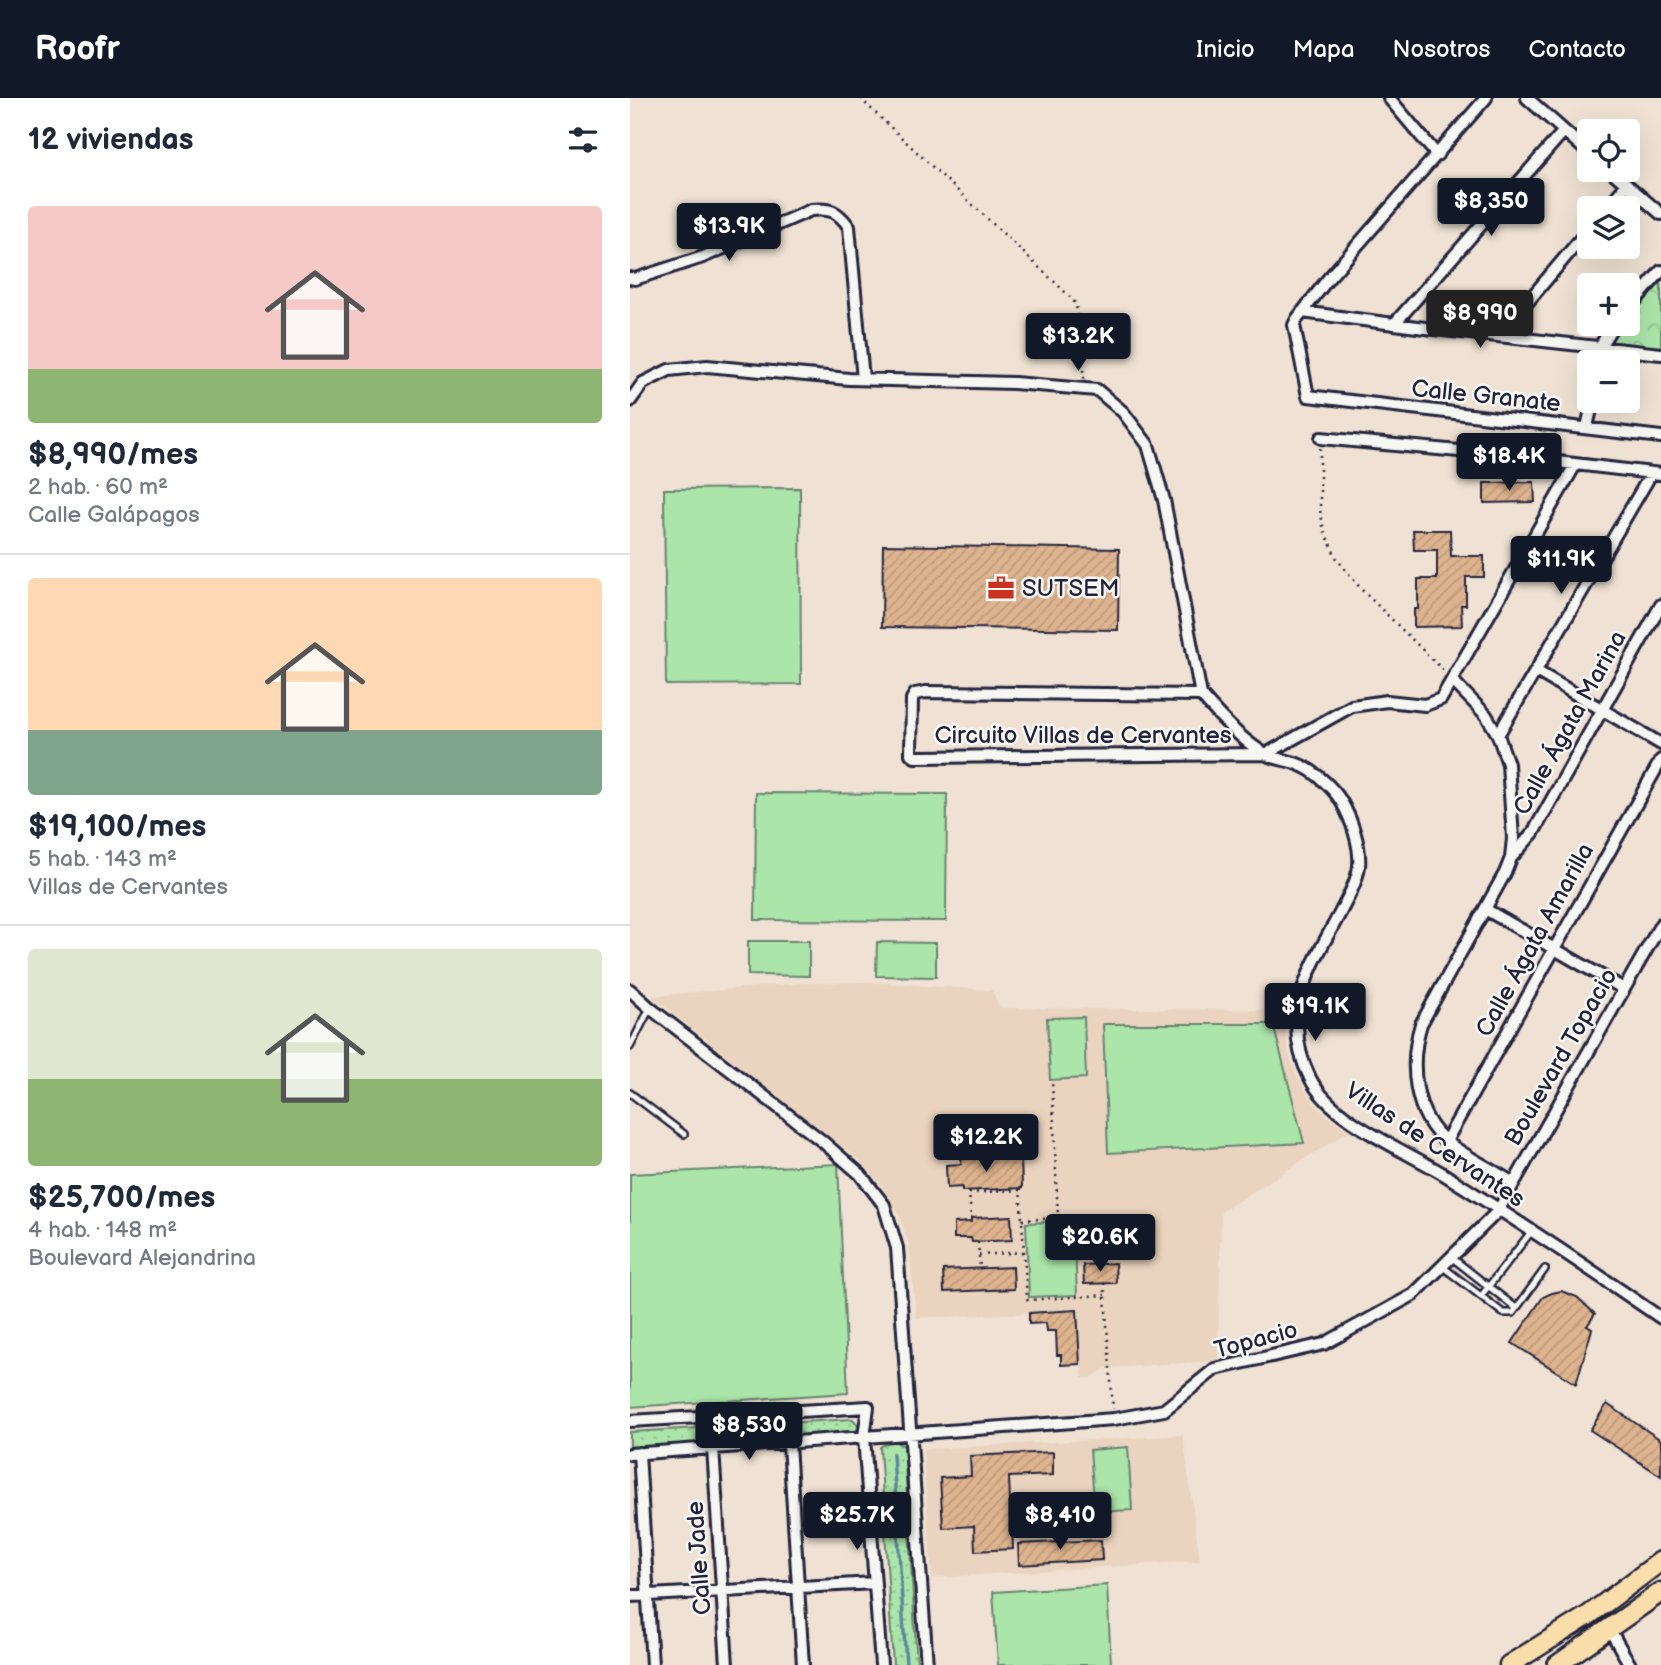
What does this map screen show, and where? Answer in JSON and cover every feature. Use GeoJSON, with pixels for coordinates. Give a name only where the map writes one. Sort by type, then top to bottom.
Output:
{"type":"FeatureCollection","features":[{"type":"Feature","properties":{"kind":"main road"},"geometry":{"type":"LineString","coordinates":[[1509,1665],[1636,1582],[1661,1562]]}},
{"type":"Feature","properties":{"kind":"main road"},"geometry":{"type":"LineString","coordinates":[[1610,1630],[1636,1582]]}},
{"type":"Feature","properties":{"kind":"main road"},"geometry":{"type":"LineString","coordinates":[[1558,1665],[1661,1592]]}},
{"type":"Feature","properties":{"kind":"main road"},"geometry":{"type":"LineString","coordinates":[[1544,1643],[1610,1630]]}},
{"type":"Feature","properties":{"kind":"street"},"geometry":{"type":"LineString","coordinates":[[1389,98],[1437,155]]}},
{"type":"Feature","properties":{"kind":"street"},"geometry":{"type":"LineString","coordinates":[[1302,312],[1486,98]]}},
{"type":"Feature","properties":{"kind":"street"},"geometry":{"type":"LineString","coordinates":[[1527,98],[1577,143]]}},
{"type":"Feature","properties":{"kind":"street"},"geometry":{"type":"LineString","coordinates":[[1395,323],[1563,132]]}},
{"type":"Feature","properties":{"kind":"street"},"geometry":{"type":"LineString","coordinates":[[1625,182],[1661,214]]}},
{"type":"Feature","properties":{"kind":"street"},"geometry":{"type":"LineString","coordinates":[[1618,196],[1628,184]]}},
{"type":"Feature","properties":{"kind":"street"},"geometry":{"type":"LineString","coordinates":[[630,278],[635,279],[703,257],[811,210],[828,209],[840,214],[849,228],[863,379]]}},
{"type":"Feature","properties":{"kind":"street"},"geometry":{"type":"LineString","coordinates":[[1499,336],[1577,243]]}},
{"type":"Feature","properties":{"kind":"street"},"geometry":{"type":"LineString","coordinates":[[1640,295],[1661,271]]}},
{"type":"Feature","properties":{"kind":"street"},"geometry":{"type":"LineString","coordinates":[[1302,312],[1661,354]]}},
{"type":"Feature","properties":{"kind":"street","name":"Calle Granate"},"geometry":{"type":"LineString","coordinates":[[1302,312],[1294,325],[1308,396],[1661,437]]}},
{"type":"Feature","properties":{"kind":"street"},"geometry":{"type":"LineString","coordinates":[[1599,348],[1607,336]]}},
{"type":"Feature","properties":{"kind":"street"},"geometry":{"type":"LineString","coordinates":[[630,401],[643,383],[669,370],[707,366],[863,379],[1014,383],[1097,390],[1123,412],[1148,445],[1164,500],[1200,695]]}},
{"type":"Feature","properties":{"kind":"street"},"geometry":{"type":"LineString","coordinates":[[1587,427],[1590,413]]}},
{"type":"Feature","properties":{"kind":"street"},"geometry":{"type":"LineString","coordinates":[[1321,438],[1658,476],[1535,671],[1498,735]]}},
{"type":"Feature","properties":{"kind":"street"},"geometry":{"type":"LineString","coordinates":[[1266,754],[1352,706],[1387,701],[1425,705],[1441,699],[1575,465]]}},
{"type":"Feature","properties":{"kind":"street","name":"Calle Ágata Marina"},"geometry":{"type":"LineString","coordinates":[[1511,858],[1533,833],[1661,605]]}},
{"type":"Feature","properties":{"kind":"street"},"geometry":{"type":"LineString","coordinates":[[1535,671],[1661,744]]}},
{"type":"Feature","properties":{"kind":"street"},"geometry":{"type":"LineString","coordinates":[[1452,680],[1486,715],[1498,735],[1508,764],[1513,838],[1511,858],[1421,1024],[1415,1042],[1413,1070],[1418,1093],[1433,1125],[1446,1141],[1513,1182]]}},
{"type":"Feature","properties":{"kind":"street","name":"Circuito Villas de Cervantes"},"geometry":{"type":"LineString","coordinates":[[1200,695],[1017,692],[915,694],[912,699],[911,754],[915,757],[1266,754]]}},
{"type":"Feature","properties":{"kind":"street","name":"Villas de Cervantes"},"geometry":{"type":"LineString","coordinates":[[1200,695],[1221,718],[1266,754],[1302,766],[1331,788],[1341,801],[1357,840],[1359,867],[1352,889],[1308,972],[1297,1009],[1297,1036],[1303,1063],[1318,1091],[1340,1113],[1445,1175],[1661,1318]]}},
{"type":"Feature","properties":{"kind":"street","name":"Calle Ágata Amarilla"},"geometry":{"type":"LineString","coordinates":[[1446,1141],[1661,760]]}},
{"type":"Feature","properties":{"kind":"street"},"geometry":{"type":"LineString","coordinates":[[1485,909],[1624,989]]}},
{"type":"Feature","properties":{"kind":"street","name":"Boulevard Topacio"},"geometry":{"type":"LineString","coordinates":[[1497,1210],[1661,924]]}},
{"type":"Feature","properties":{"kind":"street"},"geometry":{"type":"LineString","coordinates":[[630,990],[822,1141],[860,1174],[884,1205],[897,1248],[927,1665]]}},
{"type":"Feature","properties":{"kind":"street","name":"Topacio"},"geometry":{"type":"LineString","coordinates":[[864,1437],[1114,1419],[1164,1410],[1215,1369],[1324,1344],[1413,1295],[1497,1210]]}},
{"type":"Feature","properties":{"kind":"street"},"geometry":{"type":"LineString","coordinates":[[630,1420],[868,1407],[864,1437],[881,1665]]}},
{"type":"Feature","properties":{"kind":"street"},"geometry":{"type":"LineString","coordinates":[[652,1665],[635,1454],[864,1437]]}},
{"type":"Feature","properties":{"kind":"street"},"geometry":{"type":"LineString","coordinates":[[789,1444],[803,1665]]}},
{"type":"Feature","properties":{"kind":"street","name":"Calle Jade"},"geometry":{"type":"LineString","coordinates":[[713,1448],[727,1665]]}},
{"type":"Feature","properties":{"kind":"street"},"geometry":{"type":"LineString","coordinates":[[630,1596],[875,1583]]}},
{"type":"Feature","properties":{"kind":"street"},"geometry":{"type":"LineString","coordinates":[[1610,1630],[1630,1665]]}},
{"type":"Feature","properties":{"kind":"lane"},"geometry":{"type":"LineString","coordinates":[[630,1047],[650,1008]]}},
{"type":"Feature","properties":{"kind":"lane"},"geometry":{"type":"LineString","coordinates":[[630,1093],[684,1135]]}},
{"type":"Feature","properties":{"kind":"lane"},"geometry":{"type":"LineString","coordinates":[[1481,1296],[1531,1232]]}},
{"type":"Feature","properties":{"kind":"lane"},"geometry":{"type":"LineString","coordinates":[[1451,1257],[1516,1308]]}},
{"type":"Feature","properties":{"kind":"lane"},"geometry":{"type":"LineString","coordinates":[[1442,1266],[1503,1313],[1513,1313],[1545,1269]]}},
{"type":"Feature","properties":{"kind":"path"},"geometry":{"type":"LineString","coordinates":[[861,98],[1076,304],[1085,389]]}},
{"type":"Feature","properties":{"kind":"path"},"geometry":{"type":"LineString","coordinates":[[1321,438],[1320,510],[1324,530],[1336,559],[1361,589],[1452,680]]}},
{"type":"Feature","properties":{"kind":"path"},"geometry":{"type":"LineString","coordinates":[[1022,1220],[1058,1218],[1052,1080]]}},
{"type":"Feature","properties":{"kind":"path"},"geometry":{"type":"LineString","coordinates":[[971,1218],[969,1192],[1020,1189],[1027,1300],[1105,1295]]}},
{"type":"Feature","properties":{"kind":"path"},"geometry":{"type":"LineString","coordinates":[[978,1242],[980,1269]]}},
{"type":"Feature","properties":{"kind":"path"},"geometry":{"type":"LineString","coordinates":[[979,1255],[1024,1252]]}},
{"type":"Feature","properties":{"kind":"path"},"geometry":{"type":"LineString","coordinates":[[1104,1283],[1114,1419]]}},
{"type":"Feature","properties":{"kind":"shaded area"},"geometry":{"type":"Polygon","coordinates":[[[868,982],[992,990],[1000,1008],[1288,1010],[1285,1033],[1296,1074],[1310,1098],[1326,1115],[1349,1131],[1221,1212],[1218,1361],[1107,1368],[1091,1378],[1082,1378],[1077,1311],[916,1318],[909,1245],[899,1215],[881,1184],[859,1160],[651,996],[801,983],[868,982]]]}},
{"type":"Feature","properties":{"kind":"shaded area"},"geometry":{"type":"Polygon","coordinates":[[[1183,1435],[1200,1561],[932,1578],[923,1449],[1183,1435]]]}},
{"type":"Feature","properties":{"kind":"green space"},"geometry":{"type":"Polygon","coordinates":[[[1661,282],[1661,348],[1613,343],[1613,336],[1640,336],[1640,306],[1661,282]]]}},
{"type":"Feature","properties":{"kind":"green space"},"geometry":{"type":"Polygon","coordinates":[[[800,488],[801,684],[666,685],[664,489],[800,488]]]}},
{"type":"Feature","properties":{"kind":"green space"},"geometry":{"type":"Polygon","coordinates":[[[756,793],[947,794],[946,921],[755,920],[756,793]]]}},
{"type":"Feature","properties":{"kind":"green space"},"geometry":{"type":"Polygon","coordinates":[[[748,941],[809,941],[809,976],[748,975],[748,941]]]}},
{"type":"Feature","properties":{"kind":"green space"},"geometry":{"type":"Polygon","coordinates":[[[877,942],[936,943],[936,977],[876,976],[877,942]]]}},
{"type":"Feature","properties":{"kind":"green space"},"geometry":{"type":"Polygon","coordinates":[[[1084,1017],[1086,1078],[1050,1080],[1047,1018],[1084,1017]]]}},
{"type":"Feature","properties":{"kind":"green space"},"geometry":{"type":"Polygon","coordinates":[[[1103,1024],[1273,1024],[1304,1143],[1108,1153],[1103,1024]]]}},
{"type":"Feature","properties":{"kind":"green space"},"geometry":{"type":"Polygon","coordinates":[[[838,1164],[848,1393],[630,1407],[630,1174],[838,1164]]]}},
{"type":"Feature","properties":{"kind":"green space"},"geometry":{"type":"Polygon","coordinates":[[[1074,1221],[1077,1295],[1029,1297],[1026,1223],[1074,1221]]]}},
{"type":"Feature","properties":{"kind":"green space"},"geometry":{"type":"Polygon","coordinates":[[[853,1419],[859,1426],[854,1434],[630,1447],[630,1432],[853,1419]]]}},
{"type":"Feature","properties":{"kind":"green space"},"geometry":{"type":"Polygon","coordinates":[[[892,1440],[904,1446],[917,1665],[893,1665],[880,1447],[892,1440]]]}},
{"type":"Feature","properties":{"kind":"green space"},"geometry":{"type":"Polygon","coordinates":[[[1128,1447],[1132,1510],[1095,1512],[1090,1450],[1128,1447]]]}},
{"type":"Feature","properties":{"kind":"green space"},"geometry":{"type":"Polygon","coordinates":[[[1107,1585],[1111,1665],[998,1665],[993,1592],[1107,1585]]]}},
{"type":"Feature","properties":{"kind":"building"},"geometry":{"type":"Polygon","coordinates":[[[1534,482],[1535,502],[1484,503],[1484,483],[1534,482]]]}},
{"type":"Feature","properties":{"kind":"building"},"geometry":{"type":"Polygon","coordinates":[[[1413,530],[1450,530],[1451,556],[1484,556],[1484,577],[1466,577],[1466,605],[1461,605],[1462,626],[1414,627],[1414,609],[1418,609],[1418,579],[1437,579],[1437,550],[1414,550],[1413,530]]]}},
{"type":"Feature","properties":{"kind":"building","name":"SUTSEM"},"geometry":{"type":"Polygon","coordinates":[[[883,545],[1119,549],[1118,630],[882,627],[883,545]]]}},
{"type":"Feature","properties":{"kind":"building"},"geometry":{"type":"Polygon","coordinates":[[[1021,1156],[1022,1188],[962,1191],[962,1187],[947,1188],[946,1165],[961,1164],[961,1159],[1021,1156]]]}},
{"type":"Feature","properties":{"kind":"building"},"geometry":{"type":"Polygon","coordinates":[[[1011,1216],[1012,1240],[972,1242],[971,1238],[954,1238],[954,1223],[971,1222],[971,1218],[1011,1216]]]}},
{"type":"Feature","properties":{"kind":"building"},"geometry":{"type":"Polygon","coordinates":[[[1115,1263],[1116,1283],[1084,1284],[1083,1265],[1115,1263]]]}},
{"type":"Feature","properties":{"kind":"building"},"geometry":{"type":"Polygon","coordinates":[[[1013,1267],[1014,1289],[944,1292],[943,1270],[1013,1267]]]}},
{"type":"Feature","properties":{"kind":"building"},"geometry":{"type":"Polygon","coordinates":[[[1561,1291],[1577,1297],[1595,1314],[1587,1326],[1592,1329],[1576,1384],[1512,1343],[1543,1297],[1561,1291]]]}},
{"type":"Feature","properties":{"kind":"building"},"geometry":{"type":"Polygon","coordinates":[[[1077,1310],[1080,1364],[1061,1365],[1061,1355],[1057,1355],[1056,1331],[1047,1331],[1046,1323],[1029,1324],[1029,1313],[1077,1310]]]}},
{"type":"Feature","properties":{"kind":"building"},"geometry":{"type":"Polygon","coordinates":[[[1607,1404],[1661,1440],[1661,1476],[1590,1430],[1607,1404]]]}},
{"type":"Feature","properties":{"kind":"building"},"geometry":{"type":"Polygon","coordinates":[[[1053,1452],[1053,1475],[1009,1477],[1010,1500],[1081,1497],[1082,1519],[1012,1523],[1013,1549],[975,1551],[974,1526],[943,1528],[940,1478],[971,1476],[970,1456],[1053,1452]]]}},
{"type":"Feature","properties":{"kind":"building"},"geometry":{"type":"Polygon","coordinates":[[[1101,1540],[1102,1560],[1019,1565],[1018,1544],[1101,1540]]]}},
{"type":"Feature","properties":{"kind":"waterway"},"geometry":{"type":"LineString","coordinates":[[893,1454],[906,1665]]}},
{"type":"Feature","properties":{"kind":"place","name":"SUTSEM"},"geometry":{"type":"Point","coordinates":[1001,588]}}]}
